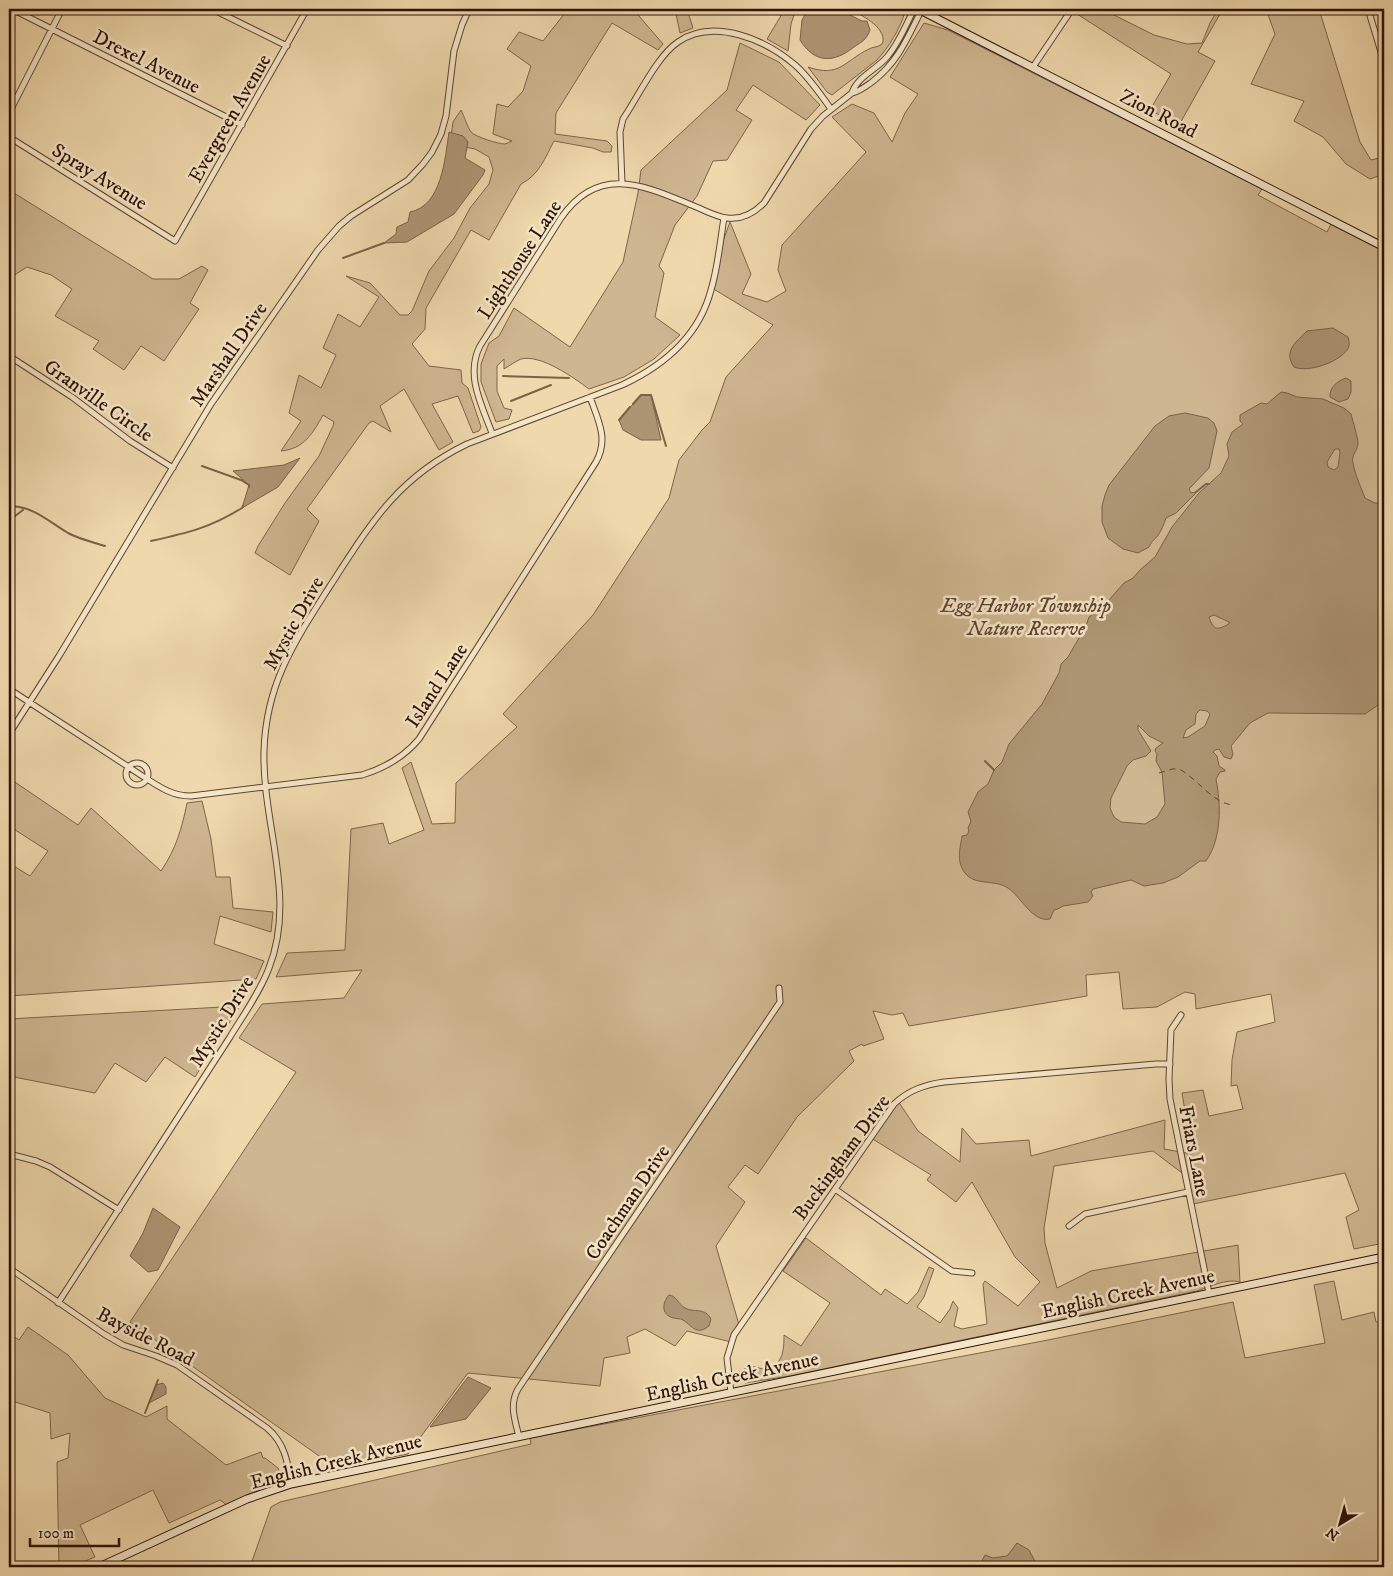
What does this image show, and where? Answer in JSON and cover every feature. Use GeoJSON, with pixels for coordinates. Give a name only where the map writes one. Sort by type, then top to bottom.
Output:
{"type":"FeatureCollection","features":[{"type":"Feature","properties":{"kind":"main road","name":"Zion Road"},"geometry":{"type":"LineString","coordinates":[[920,10],[1384,246]]}},
{"type":"Feature","properties":{"kind":"main road","name":"English Creek Avenue"},"geometry":{"type":"LineString","coordinates":[[100,1567],[247,1499],[292,1484],[1384,1257]]}},
{"type":"Feature","properties":{"kind":"street","name":"Drexel Avenue"},"geometry":{"type":"LineString","coordinates":[[12,9],[242,125]]}},
{"type":"Feature","properties":{"kind":"street"},"geometry":{"type":"LineString","coordinates":[[9,114],[62,9]]}},
{"type":"Feature","properties":{"kind":"street"},"geometry":{"type":"LineString","coordinates":[[212,9],[287,46]]}},
{"type":"Feature","properties":{"kind":"street","name":"Evergreen Avenue"},"geometry":{"type":"LineString","coordinates":[[175,241],[308,9]]}},
{"type":"Feature","properties":{"kind":"street","name":"Marshall Drive"},"geometry":{"type":"LineString","coordinates":[[9,734],[30,703],[211,404],[322,244],[351,216],[408,180],[432,152],[441,134],[446,116],[454,51],[469,9]]}},
{"type":"Feature","properties":{"kind":"street"},"geometry":{"type":"LineString","coordinates":[[852,93],[854,86],[878,67],[890,54],[914,9]]}},
{"type":"Feature","properties":{"kind":"street"},"geometry":{"type":"LineString","coordinates":[[1032,67],[1072,9]]}},
{"type":"Feature","properties":{"kind":"street"},"geometry":{"type":"LineString","coordinates":[[1368,9],[1384,62]]}},
{"type":"Feature","properties":{"kind":"street"},"geometry":{"type":"LineString","coordinates":[[724,218],[741,218],[759,208],[810,129],[831,109],[882,74],[894,62],[920,10]]}},
{"type":"Feature","properties":{"kind":"street"},"geometry":{"type":"LineString","coordinates":[[622,183],[620,132],[624,119],[668,50],[679,41],[694,34],[707,32],[729,33],[744,36],[769,47],[802,72],[831,109]]}},
{"type":"Feature","properties":{"kind":"street","name":"Spray Avenue"},"geometry":{"type":"LineString","coordinates":[[9,136],[175,241]]}},
{"type":"Feature","properties":{"kind":"street","name":"Lighthouse Lane"},"geometry":{"type":"LineString","coordinates":[[492,433],[476,391],[473,376],[478,351],[568,210],[578,200],[592,190],[622,183],[645,186],[724,218]]}},
{"type":"Feature","properties":{"kind":"street","name":"Mystic Drive"},"geometry":{"type":"LineString","coordinates":[[58,1303],[254,998],[269,968],[278,939],[281,914],[280,885],[266,787],[264,752],[272,696],[281,670],[295,641],[359,540],[380,511],[417,475],[454,450],[492,433],[622,385],[654,368],[678,347],[692,330],[704,310],[711,290],[724,218]]}},
{"type":"Feature","properties":{"kind":"street","name":"Granville Circle"},"geometry":{"type":"LineString","coordinates":[[9,356],[72,397],[130,441],[173,468]]}},
{"type":"Feature","properties":{"kind":"street","name":"Island Lane"},"geometry":{"type":"LineString","coordinates":[[30,703],[168,792],[185,796],[362,775],[391,763],[415,744],[432,721],[600,457],[603,434],[590,397]]}},
{"type":"Feature","properties":{"kind":"street"},"geometry":{"type":"LineString","coordinates":[[9,689],[30,703]]}},
{"type":"Feature","properties":{"kind":"street","name":"Island Lane"},"geometry":{"type":"LineString","coordinates":[[135,763],[145,766],[148,773],[147,779],[141,784],[131,783],[126,774],[129,767],[135,763]]}},
{"type":"Feature","properties":{"kind":"street","name":"Coachman Drive"},"geometry":{"type":"LineString","coordinates":[[519,1437],[512,1409],[518,1390],[780,1002],[779,988]]}},
{"type":"Feature","properties":{"kind":"street","name":"Friars Lane"},"geometry":{"type":"LineString","coordinates":[[1181,1015],[1171,1030],[1169,1089],[1171,1112],[1209,1293]]}},
{"type":"Feature","properties":{"kind":"street","name":"Buckingham Drive"},"geometry":{"type":"LineString","coordinates":[[731,1392],[727,1371],[727,1358],[734,1335],[894,1104],[910,1091],[924,1085],[1170,1064]]}},
{"type":"Feature","properties":{"kind":"street"},"geometry":{"type":"LineString","coordinates":[[9,1154],[50,1167],[119,1210]]}},
{"type":"Feature","properties":{"kind":"street"},"geometry":{"type":"LineString","coordinates":[[835,1189],[952,1271],[972,1272]]}},
{"type":"Feature","properties":{"kind":"street"},"geometry":{"type":"LineString","coordinates":[[1069,1226],[1085,1214],[1188,1192]]}},
{"type":"Feature","properties":{"kind":"street","name":"Bayside Road"},"geometry":{"type":"LineString","coordinates":[[9,1268],[114,1340],[177,1366],[267,1428],[277,1437],[283,1448],[292,1484]]}},
{"type":"Feature","properties":{"kind":"green space"},"geometry":{"type":"Polygon","coordinates":[[[568,9],[633,9],[663,44],[658,50],[612,23],[556,113],[555,134],[607,141],[612,146],[611,152],[603,152],[593,148],[554,141],[537,171],[521,184],[489,240],[471,230],[426,308],[425,329],[412,344],[429,366],[461,370],[462,383],[468,388],[481,427],[479,431],[473,433],[458,396],[432,404],[453,442],[439,450],[404,389],[380,406],[391,432],[373,421],[369,423],[307,509],[319,521],[290,575],[255,553],[285,503],[319,456],[334,422],[323,415],[307,439],[296,447],[281,451],[301,421],[289,413],[299,375],[321,388],[336,355],[323,348],[338,314],[360,327],[379,297],[346,276],[370,283],[400,315],[408,315],[412,311],[429,271],[454,238],[470,208],[489,184],[493,170],[489,157],[475,149],[450,144],[453,122],[461,110],[471,132],[474,134],[502,144],[512,141],[493,134],[497,104],[508,107],[523,91],[531,66],[507,49],[519,32],[543,41],[568,9]]]}},
{"type":"Feature","properties":{"kind":"green space"},"geometry":{"type":"Polygon","coordinates":[[[675,9],[687,9],[693,28],[680,33],[675,9]]]}},
{"type":"Feature","properties":{"kind":"green space"},"geometry":{"type":"Polygon","coordinates":[[[785,9],[796,9],[791,24],[788,51],[767,39],[785,9]]]}},
{"type":"Feature","properties":{"kind":"green space"},"geometry":{"type":"Polygon","coordinates":[[[849,9],[902,9],[905,12],[894,38],[877,60],[832,95],[827,92],[808,67],[828,71],[841,67],[869,49],[881,45],[883,42],[883,36],[876,26],[849,9]]]}},
{"type":"Feature","properties":{"kind":"green space"},"geometry":{"type":"Polygon","coordinates":[[[1080,9],[1102,9],[1154,35],[1187,44],[1202,43],[1218,9],[1223,9],[1198,52],[1215,61],[1179,125],[1150,110],[1171,74],[1077,14],[1080,9]]]}},
{"type":"Feature","properties":{"kind":"green space"},"geometry":{"type":"Polygon","coordinates":[[[1266,9],[1319,9],[1360,142],[1371,160],[1384,157],[1384,174],[1370,179],[1346,164],[1323,137],[1294,121],[1304,101],[1251,84],[1275,34],[1266,9]]]}},
{"type":"Feature","properties":{"kind":"green space","name":"Egg Harbor Township Nature Reserve"},"geometry":{"type":"Polygon","coordinates":[[[924,23],[948,30],[1262,189],[1258,195],[1327,232],[1331,224],[1384,251],[1384,1243],[1354,1249],[1346,1217],[1359,1210],[1345,1173],[1193,1204],[1186,1176],[1153,1151],[1054,1166],[1044,1228],[1045,1243],[1057,1288],[1091,1271],[1238,1245],[1240,1282],[1224,1282],[1197,1291],[790,1376],[745,1383],[739,1372],[750,1366],[768,1370],[777,1364],[782,1356],[784,1335],[801,1346],[830,1303],[783,1271],[806,1238],[881,1295],[885,1289],[907,1304],[918,1292],[929,1267],[934,1269],[924,1297],[917,1307],[940,1323],[953,1301],[958,1308],[954,1326],[962,1329],[987,1324],[983,1284],[985,1281],[1018,1306],[1040,1282],[1015,1257],[972,1182],[956,1202],[927,1180],[931,1175],[871,1138],[898,1101],[918,1131],[960,1162],[962,1128],[976,1144],[1029,1140],[1031,1156],[1165,1120],[1164,1149],[1192,1154],[1182,1093],[1203,1090],[1209,1116],[1243,1109],[1237,1085],[1231,1086],[1232,1060],[1237,1032],[1275,1022],[1271,994],[1196,1009],[1195,994],[1185,992],[1157,1007],[1123,1009],[1119,972],[1086,975],[1087,996],[909,1026],[903,1013],[892,1015],[873,1011],[884,1039],[863,1046],[862,1044],[849,1051],[854,1061],[797,1117],[758,1174],[745,1165],[728,1187],[745,1202],[716,1246],[740,1328],[731,1342],[687,1331],[675,1346],[645,1329],[627,1337],[630,1353],[604,1358],[600,1386],[468,1373],[408,1454],[336,1468],[130,1322],[296,1072],[239,1038],[262,1004],[344,998],[362,970],[276,977],[287,953],[345,950],[351,829],[383,823],[389,844],[424,830],[402,768],[411,762],[432,824],[455,823],[456,783],[517,727],[503,714],[593,615],[669,498],[679,460],[710,422],[726,377],[773,325],[712,288],[719,252],[730,222],[751,274],[742,294],[767,302],[786,291],[778,270],[782,245],[866,152],[832,117],[852,104],[874,113],[892,142],[905,113],[918,94],[890,77],[924,23]]]}},
{"type":"Feature","properties":{"kind":"green space"},"geometry":{"type":"Polygon","coordinates":[[[740,43],[779,62],[820,105],[806,120],[753,85],[736,110],[752,120],[727,160],[713,161],[697,196],[675,225],[659,266],[664,273],[655,317],[680,335],[654,359],[624,377],[589,389],[547,363],[529,358],[521,359],[504,369],[504,359],[497,366],[497,391],[504,408],[512,410],[509,419],[496,422],[481,382],[481,364],[489,343],[499,336],[514,308],[570,347],[623,262],[641,170],[727,90],[740,43]]]}},
{"type":"Feature","properties":{"kind":"green space"},"geometry":{"type":"Polygon","coordinates":[[[9,190],[153,279],[179,279],[202,266],[208,270],[190,303],[199,309],[164,361],[141,346],[124,370],[93,349],[99,341],[55,316],[72,289],[51,275],[27,267],[13,276],[9,274],[9,190]]]}},
{"type":"Feature","properties":{"kind":"green space"},"geometry":{"type":"Polygon","coordinates":[[[9,778],[78,825],[91,808],[161,871],[171,855],[178,838],[187,803],[202,801],[211,839],[216,877],[230,877],[233,908],[273,912],[271,932],[220,916],[214,944],[264,961],[256,979],[9,996],[9,863],[30,876],[48,851],[9,826],[9,778]]]}},
{"type":"Feature","properties":{"kind":"green space"},"geometry":{"type":"Polygon","coordinates":[[[240,1006],[195,1077],[165,1057],[146,1082],[115,1063],[95,1093],[9,1076],[9,1019],[240,1006]]]}},
{"type":"Feature","properties":{"kind":"green space"},"geometry":{"type":"Polygon","coordinates":[[[1334,1281],[1342,1320],[1374,1312],[1376,1322],[1384,1321],[1384,1567],[250,1567],[271,1507],[280,1502],[531,1444],[530,1438],[1043,1341],[1233,1302],[1245,1358],[1325,1343],[1314,1285],[1334,1281]]]}},
{"type":"Feature","properties":{"kind":"green space"},"geometry":{"type":"Polygon","coordinates":[[[28,1327],[68,1355],[105,1398],[146,1417],[167,1406],[167,1419],[226,1465],[261,1452],[263,1458],[278,1468],[282,1478],[227,1505],[220,1500],[169,1523],[153,1490],[80,1525],[95,1557],[71,1567],[59,1567],[57,1462],[68,1458],[70,1433],[51,1439],[50,1413],[9,1400],[9,1333],[19,1340],[28,1327]]]}},
{"type":"Feature","properties":{"kind":"shaded area"},"geometry":{"type":"Polygon","coordinates":[[[808,9],[838,9],[862,21],[867,21],[870,30],[864,40],[847,52],[832,58],[818,57],[806,48],[800,40],[802,20],[808,9]]]}},
{"type":"Feature","properties":{"kind":"shaded area"},"geometry":{"type":"Polygon","coordinates":[[[449,132],[463,136],[468,142],[465,158],[485,170],[483,175],[454,214],[407,242],[384,243],[396,234],[397,227],[408,222],[410,212],[421,208],[429,201],[435,191],[440,180],[449,132]]]}},
{"type":"Feature","properties":{"kind":"shaded area"},"geometry":{"type":"Polygon","coordinates":[[[1333,328],[1348,337],[1349,347],[1344,354],[1331,362],[1308,369],[1294,367],[1290,351],[1307,331],[1333,328]]]}},
{"type":"Feature","properties":{"kind":"shaded area"},"geometry":{"type":"Polygon","coordinates":[[[1346,378],[1351,381],[1351,392],[1348,399],[1339,402],[1330,397],[1330,394],[1332,388],[1337,383],[1346,378]]]}},
{"type":"Feature","properties":{"kind":"shaded area"},"geometry":{"type":"Polygon","coordinates":[[[1281,392],[1297,397],[1323,399],[1344,408],[1351,414],[1358,441],[1353,456],[1354,467],[1365,498],[1375,503],[1384,504],[1384,701],[1365,714],[1268,713],[1250,723],[1231,746],[1233,754],[1231,759],[1224,757],[1219,749],[1213,752],[1217,756],[1219,766],[1225,771],[1220,772],[1216,779],[1219,800],[1218,832],[1206,861],[1200,861],[1178,877],[1163,883],[1144,886],[1131,880],[1093,889],[1091,892],[1093,896],[1088,902],[1063,906],[1054,910],[1050,919],[1038,917],[1008,888],[1003,885],[974,880],[965,873],[960,864],[959,855],[962,836],[967,835],[969,831],[968,828],[971,821],[968,812],[978,792],[988,784],[994,770],[1002,762],[1009,744],[1042,704],[1059,673],[1061,664],[1068,657],[1086,626],[1089,617],[1101,609],[1124,583],[1133,578],[1155,557],[1172,527],[1199,493],[1221,473],[1229,456],[1227,444],[1232,432],[1243,424],[1240,421],[1240,415],[1261,403],[1267,404],[1281,392]],[[1335,449],[1327,462],[1328,467],[1334,470],[1338,467],[1339,449],[1335,449]],[[1214,615],[1209,617],[1216,628],[1229,624],[1229,622],[1214,615]],[[1200,710],[1196,714],[1195,724],[1186,730],[1183,738],[1188,737],[1205,726],[1210,714],[1207,711],[1200,710]],[[1138,725],[1138,730],[1151,751],[1146,756],[1133,760],[1127,766],[1111,798],[1110,808],[1114,817],[1121,822],[1145,824],[1157,817],[1165,804],[1162,772],[1156,761],[1157,754],[1155,751],[1163,743],[1149,736],[1138,725]]]}},
{"type":"Feature","properties":{"kind":"shaded area"},"geometry":{"type":"Polygon","coordinates":[[[641,395],[651,395],[661,440],[641,440],[623,430],[619,420],[641,395]]]}},
{"type":"Feature","properties":{"kind":"shaded area"},"geometry":{"type":"Polygon","coordinates":[[[1185,413],[1208,418],[1214,423],[1217,431],[1209,468],[1189,489],[1191,493],[1196,492],[1195,494],[1176,513],[1166,518],[1159,534],[1149,547],[1138,553],[1123,549],[1108,538],[1102,522],[1102,506],[1109,485],[1155,426],[1169,416],[1185,413]]]}},
{"type":"Feature","properties":{"kind":"shaded area"},"geometry":{"type":"Polygon","coordinates":[[[300,458],[278,487],[242,508],[249,485],[233,471],[284,465],[300,458]]]}},
{"type":"Feature","properties":{"kind":"shaded area"},"geometry":{"type":"Polygon","coordinates":[[[153,1208],[180,1227],[158,1270],[148,1272],[130,1256],[143,1233],[153,1208]]]}},
{"type":"Feature","properties":{"kind":"shaded area"},"geometry":{"type":"Polygon","coordinates":[[[669,1295],[674,1297],[685,1308],[709,1315],[711,1319],[709,1326],[697,1330],[685,1321],[666,1314],[664,1305],[669,1295]]]}},
{"type":"Feature","properties":{"kind":"shaded area"},"geometry":{"type":"Polygon","coordinates":[[[468,1377],[491,1388],[466,1419],[430,1427],[468,1377]]]}},
{"type":"Feature","properties":{"kind":"shaded area"},"geometry":{"type":"Polygon","coordinates":[[[163,1383],[166,1387],[166,1394],[149,1403],[156,1385],[163,1383]]]}},
{"type":"Feature","properties":{"kind":"shaded area"},"geometry":{"type":"Polygon","coordinates":[[[1017,1543],[1029,1550],[1038,1567],[974,1567],[980,1564],[985,1555],[993,1558],[1007,1556],[1017,1543]]]}},
{"type":"Feature","properties":{"kind":"waterway"},"geometry":{"type":"LineString","coordinates":[[343,258],[384,243]]}},
{"type":"Feature","properties":{"kind":"waterway"},"geometry":{"type":"LineString","coordinates":[[503,376],[569,378]]}},
{"type":"Feature","properties":{"kind":"waterway"},"geometry":{"type":"LineString","coordinates":[[511,401],[551,385]]}},
{"type":"Feature","properties":{"kind":"waterway"},"geometry":{"type":"LineString","coordinates":[[633,404],[641,395],[651,395],[666,446]]}},
{"type":"Feature","properties":{"kind":"waterway"},"geometry":{"type":"LineString","coordinates":[[619,420],[630,407]]}},
{"type":"Feature","properties":{"kind":"waterway"},"geometry":{"type":"LineString","coordinates":[[202,466],[241,480],[249,485],[249,487]]}},
{"type":"Feature","properties":{"kind":"waterway"},"geometry":{"type":"LineString","coordinates":[[1196,492],[1206,484],[1209,484]]}},
{"type":"Feature","properties":{"kind":"waterway"},"geometry":{"type":"LineString","coordinates":[[9,506],[33,511],[72,535],[105,546]]}},
{"type":"Feature","properties":{"kind":"waterway"},"geometry":{"type":"LineString","coordinates":[[151,541],[209,525],[230,515],[243,506]]}},
{"type":"Feature","properties":{"kind":"waterway"},"geometry":{"type":"LineString","coordinates":[[9,524],[23,510]]}},
{"type":"Feature","properties":{"kind":"waterway"},"geometry":{"type":"LineString","coordinates":[[985,761],[994,770]]}},
{"type":"Feature","properties":{"kind":"waterway"},"geometry":{"type":"LineString","coordinates":[[145,1413],[158,1380]]}},
{"type":"Feature","properties":{"kind":"ferry route"},"geometry":{"type":"LineString","coordinates":[[1159,773],[1179,769],[1218,800],[1233,805]]}}]}
